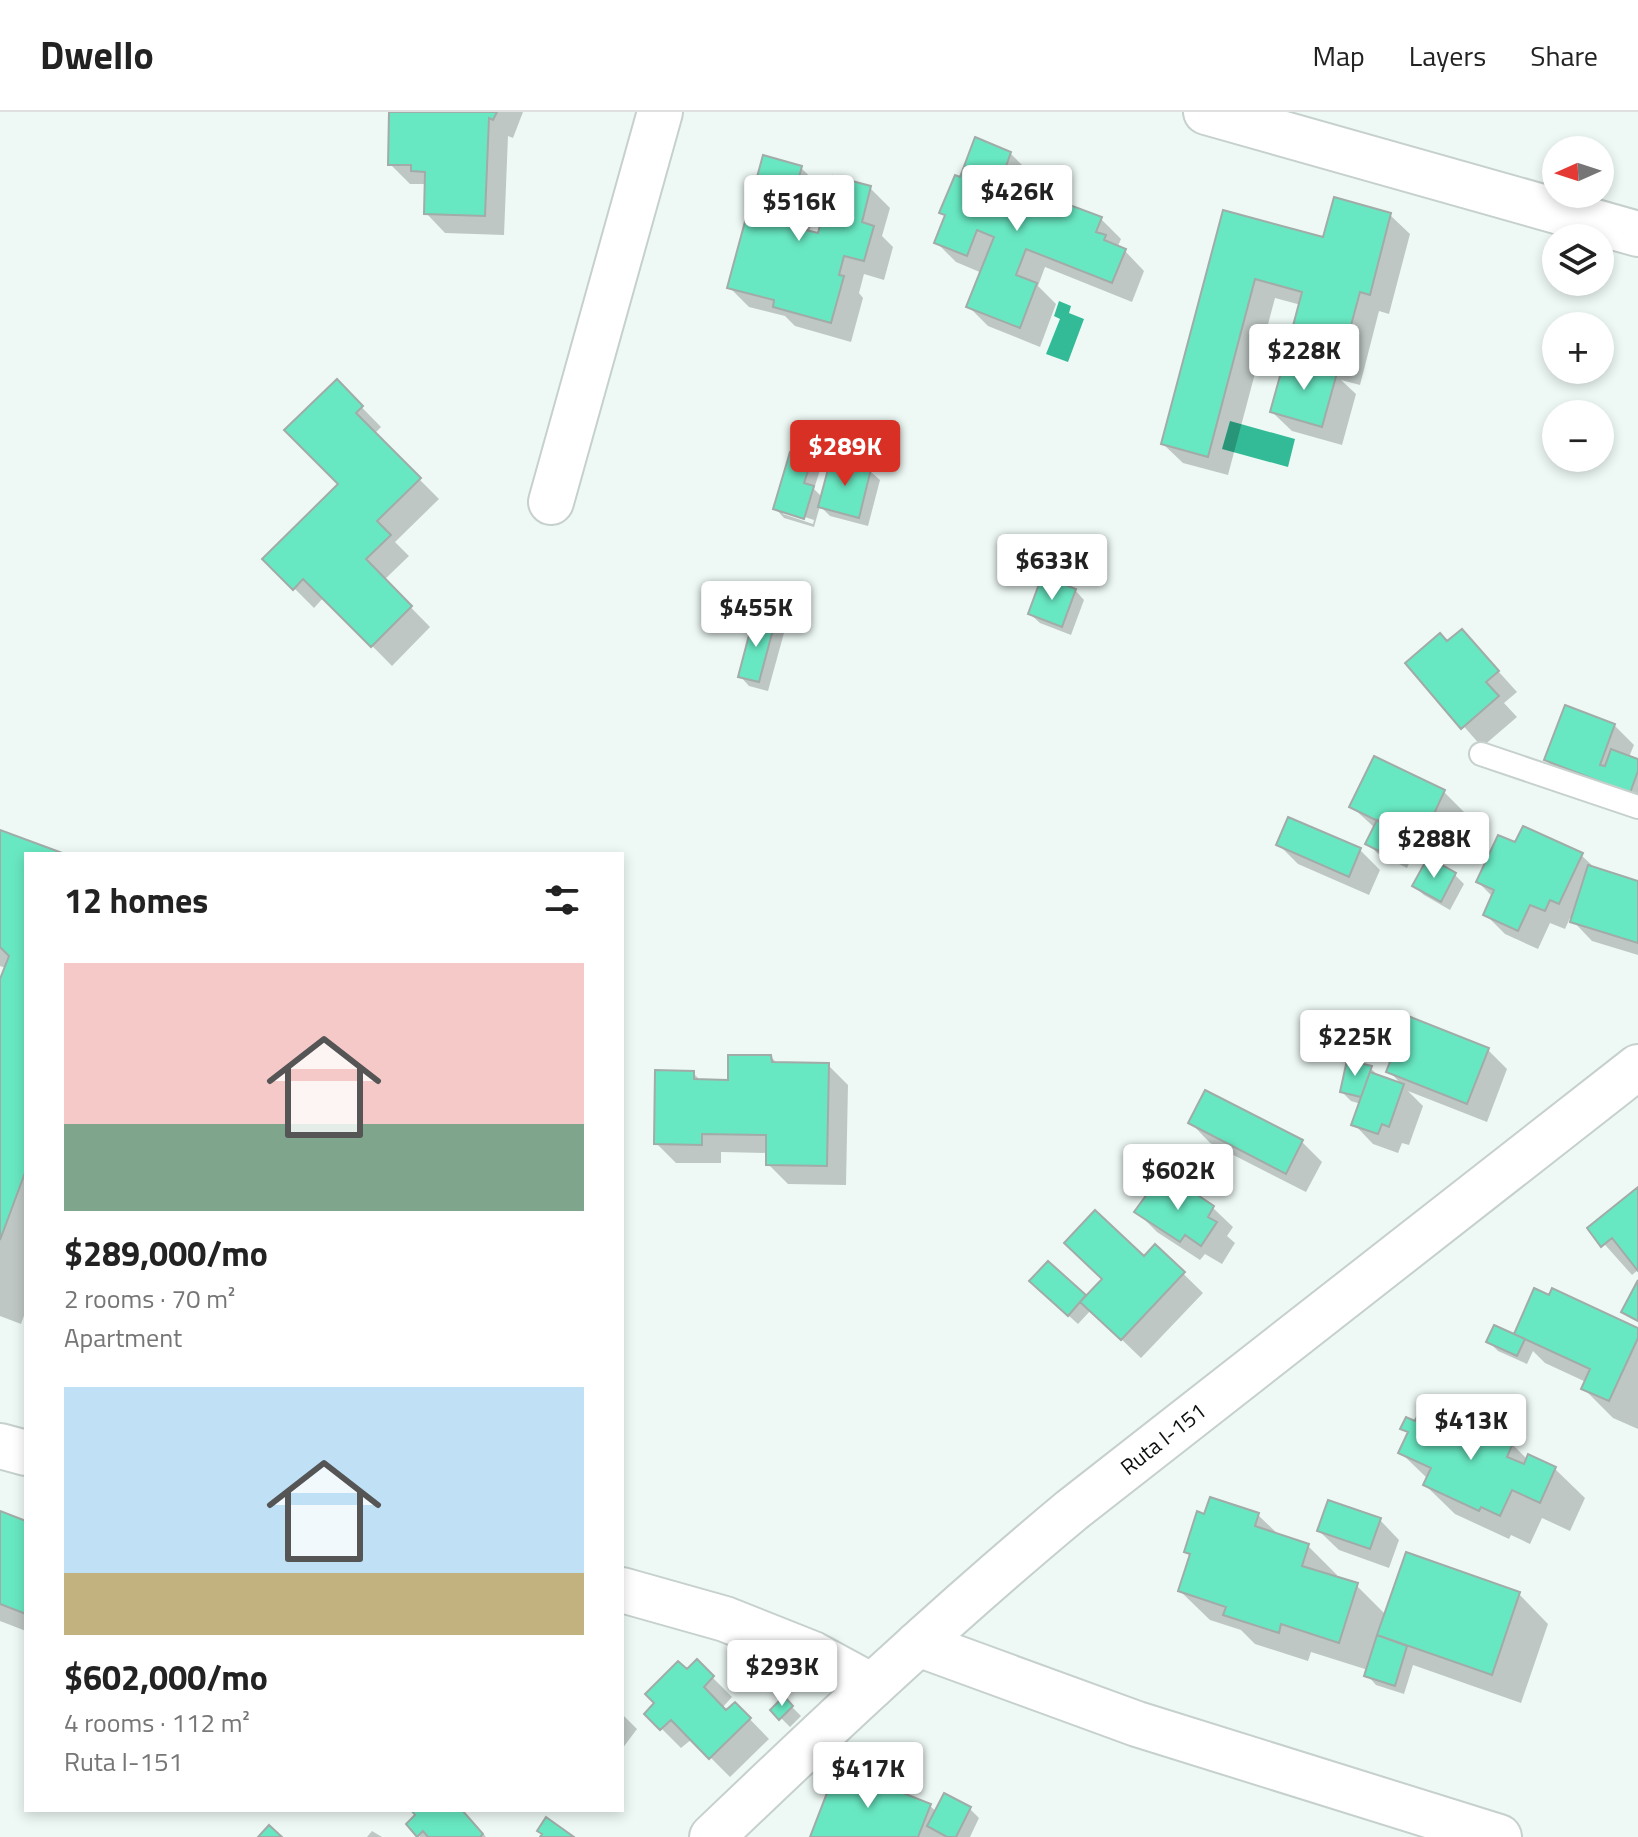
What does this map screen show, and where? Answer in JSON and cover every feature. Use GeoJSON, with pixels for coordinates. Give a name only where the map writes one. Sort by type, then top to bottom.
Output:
{"type":"FeatureCollection","features":[{"type":"Feature","properties":{"kind":"street"},"geometry":{"type":"LineString","coordinates":[[551,502],[660,112]]}},
{"type":"Feature","properties":{"kind":"street"},"geometry":{"type":"LineString","coordinates":[[1206,112],[1638,234]]}},
{"type":"Feature","properties":{"kind":"street","name":"Ruta I-151"},"geometry":{"type":"LineString","coordinates":[[712,1837],[1004,1566],[1638,1067]]}},
{"type":"Feature","properties":{"kind":"street"},"geometry":{"type":"LineString","coordinates":[[0,1446],[24,1452]]}},
{"type":"Feature","properties":{"kind":"street"},"geometry":{"type":"LineString","coordinates":[[624,1591],[725,1619],[813,1654],[872,1686]]}},
{"type":"Feature","properties":{"kind":"street"},"geometry":{"type":"LineString","coordinates":[[918,1644],[1137,1724],[1499,1837]]}},
{"type":"Feature","properties":{"kind":"lane"},"geometry":{"type":"LineString","coordinates":[[1481,754],[1638,807]]}},
{"type":"Feature","properties":{"kind":"shaded area"},"geometry":{"type":"Polygon","coordinates":[[[1059,301],[1071,306],[1069,313],[1084,319],[1068,362],[1046,354],[1060,319],[1054,316],[1059,301]]]}},
{"type":"Feature","properties":{"kind":"shaded area"},"geometry":{"type":"Polygon","coordinates":[[[1230,421],[1295,439],[1288,467],[1222,449],[1230,421]]]}},
{"type":"Feature","properties":{"kind":"building"},"geometry":{"type":"Polygon","coordinates":[[[389,112],[497,112],[493,120],[489,118],[485,216],[424,214],[425,172],[411,171],[411,165],[388,165],[389,112]]]}},
{"type":"Feature","properties":{"kind":"building"},"geometry":{"type":"Polygon","coordinates":[[[975,137],[1011,152],[1004,172],[1038,185],[1031,203],[1047,209],[1051,198],[1102,217],[1096,232],[1106,235],[1104,240],[1126,249],[1112,283],[1026,249],[1016,275],[1037,283],[1020,328],[966,307],[994,237],[977,230],[967,256],[934,243],[945,215],[939,213],[955,175],[960,177],[975,137]]]}},
{"type":"Feature","properties":{"kind":"building"},"geometry":{"type":"Polygon","coordinates":[[[763,155],[802,166],[786,225],[818,233],[833,176],[871,186],[862,222],[874,226],[864,261],[844,256],[839,275],[844,276],[831,323],[773,307],[774,300],[727,288],[763,155]]]}},
{"type":"Feature","properties":{"kind":"building"},"geometry":{"type":"Polygon","coordinates":[[[1334,197],[1391,213],[1370,295],[1360,292],[1340,366],[1286,352],[1302,292],[1255,279],[1208,457],[1161,444],[1223,210],[1323,237],[1334,197]]]}},
{"type":"Feature","properties":{"kind":"building"},"geometry":{"type":"Polygon","coordinates":[[[1285,358],[1337,373],[1322,427],[1270,412],[1285,358]]]}},
{"type":"Feature","properties":{"kind":"building"},"geometry":{"type":"Polygon","coordinates":[[[337,379],[363,406],[356,413],[421,478],[377,521],[391,535],[366,559],[412,606],[371,647],[303,579],[293,590],[262,559],[338,484],[284,430],[337,379]]]}},
{"type":"Feature","properties":{"kind":"building"},"geometry":{"type":"Polygon","coordinates":[[[790,452],[812,459],[804,483],[814,486],[804,519],[773,509],[790,452]]]}},
{"type":"Feature","properties":{"kind":"building"},"geometry":{"type":"Polygon","coordinates":[[[831,458],[871,469],[859,518],[818,507],[831,458]]]}},
{"type":"Feature","properties":{"kind":"building"},"geometry":{"type":"Polygon","coordinates":[[[1042,576],[1076,589],[1062,627],[1028,614],[1042,576]]]}},
{"type":"Feature","properties":{"kind":"building"},"geometry":{"type":"Polygon","coordinates":[[[754,616],[775,622],[759,682],[738,677],[754,616]]]}},
{"type":"Feature","properties":{"kind":"building"},"geometry":{"type":"Polygon","coordinates":[[[1462,629],[1499,671],[1486,682],[1499,696],[1461,729],[1405,663],[1440,633],[1447,641],[1462,629]]]}},
{"type":"Feature","properties":{"kind":"building"},"geometry":{"type":"Polygon","coordinates":[[[1565,705],[1615,724],[1600,765],[1605,766],[1611,749],[1638,759],[1638,771],[1630,793],[1544,760],[1565,705]]]}},
{"type":"Feature","properties":{"kind":"building"},"geometry":{"type":"Polygon","coordinates":[[[1374,756],[1445,790],[1421,842],[1349,807],[1374,756]]]}},
{"type":"Feature","properties":{"kind":"building"},"geometry":{"type":"Polygon","coordinates":[[[1288,817],[1361,848],[1349,877],[1276,845],[1288,817]]]}},
{"type":"Feature","properties":{"kind":"building"},"geometry":{"type":"Polygon","coordinates":[[[1377,820],[1409,836],[1397,860],[1365,844],[1377,820]]]}},
{"type":"Feature","properties":{"kind":"building"},"geometry":{"type":"Polygon","coordinates":[[[1523,826],[1583,853],[1559,904],[1550,900],[1545,911],[1530,905],[1518,931],[1483,915],[1494,890],[1476,882],[1498,835],[1515,842],[1523,826]]]}},
{"type":"Feature","properties":{"kind":"building"},"geometry":{"type":"Polygon","coordinates":[[[0,830],[60,852],[24,852],[24,1175],[0,1240],[0,979],[9,956],[0,947],[0,830]]]}},
{"type":"Feature","properties":{"kind":"building"},"geometry":{"type":"Polygon","coordinates":[[[1428,857],[1456,873],[1441,902],[1412,886],[1428,857]]]}},
{"type":"Feature","properties":{"kind":"building"},"geometry":{"type":"Polygon","coordinates":[[[1588,865],[1638,881],[1638,943],[1570,922],[1588,865]]]}},
{"type":"Feature","properties":{"kind":"building"},"geometry":{"type":"Polygon","coordinates":[[[1408,1016],[1489,1048],[1467,1104],[1386,1072],[1408,1016]]]}},
{"type":"Feature","properties":{"kind":"building"},"geometry":{"type":"Polygon","coordinates":[[[728,1055],[771,1055],[772,1062],[829,1063],[827,1166],[766,1165],[766,1135],[702,1134],[702,1145],[654,1144],[655,1070],[694,1071],[694,1079],[728,1080],[728,1055]]]}},
{"type":"Feature","properties":{"kind":"building"},"geometry":{"type":"Polygon","coordinates":[[[1347,1060],[1372,1066],[1361,1097],[1340,1092],[1347,1060]]]}},
{"type":"Feature","properties":{"kind":"building"},"geometry":{"type":"Polygon","coordinates":[[[1370,1072],[1404,1084],[1389,1127],[1382,1124],[1378,1134],[1351,1125],[1370,1072]]]}},
{"type":"Feature","properties":{"kind":"building"},"geometry":{"type":"Polygon","coordinates":[[[1205,1090],[1303,1140],[1286,1174],[1188,1123],[1205,1090]]]}},
{"type":"Feature","properties":{"kind":"building"},"geometry":{"type":"Polygon","coordinates":[[[1168,1175],[1214,1206],[1208,1217],[1217,1222],[1201,1246],[1185,1235],[1180,1242],[1134,1212],[1150,1190],[1156,1193],[1168,1175]]]}},
{"type":"Feature","properties":{"kind":"building"},"geometry":{"type":"Polygon","coordinates":[[[1638,1187],[1638,1271],[1612,1238],[1601,1247],[1587,1228],[1638,1187]]]}},
{"type":"Feature","properties":{"kind":"building"},"geometry":{"type":"Polygon","coordinates":[[[1095,1210],[1144,1256],[1155,1244],[1185,1272],[1121,1340],[1080,1302],[1102,1279],[1064,1243],[1095,1210]]]}},
{"type":"Feature","properties":{"kind":"building"},"geometry":{"type":"Polygon","coordinates":[[[1048,1261],[1086,1295],[1068,1316],[1029,1281],[1048,1261]]]}},
{"type":"Feature","properties":{"kind":"building"},"geometry":{"type":"Polygon","coordinates":[[[1638,1280],[1638,1321],[1621,1312],[1638,1280]]]}},
{"type":"Feature","properties":{"kind":"building"},"geometry":{"type":"Polygon","coordinates":[[[1534,1288],[1549,1295],[1552,1288],[1638,1328],[1638,1338],[1609,1401],[1581,1389],[1590,1369],[1514,1334],[1534,1288]]]}},
{"type":"Feature","properties":{"kind":"building"},"geometry":{"type":"Polygon","coordinates":[[[1494,1325],[1525,1339],[1517,1356],[1486,1342],[1494,1325]]]}},
{"type":"Feature","properties":{"kind":"building"},"geometry":{"type":"Polygon","coordinates":[[[1424,1402],[1513,1443],[1507,1457],[1524,1464],[1528,1454],[1556,1467],[1540,1503],[1512,1490],[1500,1516],[1481,1507],[1479,1511],[1423,1485],[1431,1468],[1398,1453],[1408,1432],[1400,1429],[1406,1417],[1415,1421],[1424,1402]]]}},
{"type":"Feature","properties":{"kind":"building"},"geometry":{"type":"Polygon","coordinates":[[[1210,1497],[1259,1513],[1255,1526],[1309,1544],[1302,1566],[1358,1583],[1339,1643],[1281,1624],[1279,1633],[1223,1615],[1226,1607],[1178,1591],[1190,1554],[1184,1552],[1197,1511],[1204,1514],[1210,1497]]]}},
{"type":"Feature","properties":{"kind":"building"},"geometry":{"type":"Polygon","coordinates":[[[1328,1500],[1381,1518],[1370,1549],[1317,1531],[1328,1500]]]}},
{"type":"Feature","properties":{"kind":"building"},"geometry":{"type":"Polygon","coordinates":[[[0,1511],[24,1520],[24,1613],[0,1604],[0,1511]]]}},
{"type":"Feature","properties":{"kind":"building"},"geometry":{"type":"Polygon","coordinates":[[[1406,1552],[1520,1592],[1492,1675],[1377,1635],[1406,1552]]]}},
{"type":"Feature","properties":{"kind":"building"},"geometry":{"type":"Polygon","coordinates":[[[1377,1635],[1407,1646],[1395,1686],[1364,1676],[1377,1635]]]}},
{"type":"Feature","properties":{"kind":"building"},"geometry":{"type":"Polygon","coordinates":[[[697,1659],[714,1676],[704,1687],[726,1710],[735,1702],[751,1718],[709,1759],[671,1720],[660,1730],[644,1714],[654,1703],[645,1694],[678,1661],[687,1669],[697,1659]]]}},
{"type":"Feature","properties":{"kind":"building"},"geometry":{"type":"Polygon","coordinates":[[[784,1696],[793,1706],[779,1720],[770,1710],[784,1696]]]}},
{"type":"Feature","properties":{"kind":"building"},"geometry":{"type":"Polygon","coordinates":[[[837,1767],[931,1804],[918,1837],[810,1837],[837,1767]]]}},
{"type":"Feature","properties":{"kind":"building"},"geometry":{"type":"Polygon","coordinates":[[[944,1793],[971,1807],[956,1837],[947,1837],[927,1826],[944,1793]]]}},
{"type":"Feature","properties":{"kind":"building"},"geometry":{"type":"Polygon","coordinates":[[[413,1812],[464,1812],[483,1834],[480,1837],[428,1837],[423,1831],[417,1837],[406,1824],[415,1815],[413,1812]]]}},
{"type":"Feature","properties":{"kind":"building"},"geometry":{"type":"Polygon","coordinates":[[[546,1817],[574,1837],[540,1837],[542,1834],[537,1831],[546,1817]]]}},
{"type":"Feature","properties":{"kind":"building"},"geometry":{"type":"Polygon","coordinates":[[[269,1825],[282,1837],[258,1837],[269,1825]]]}}]}
